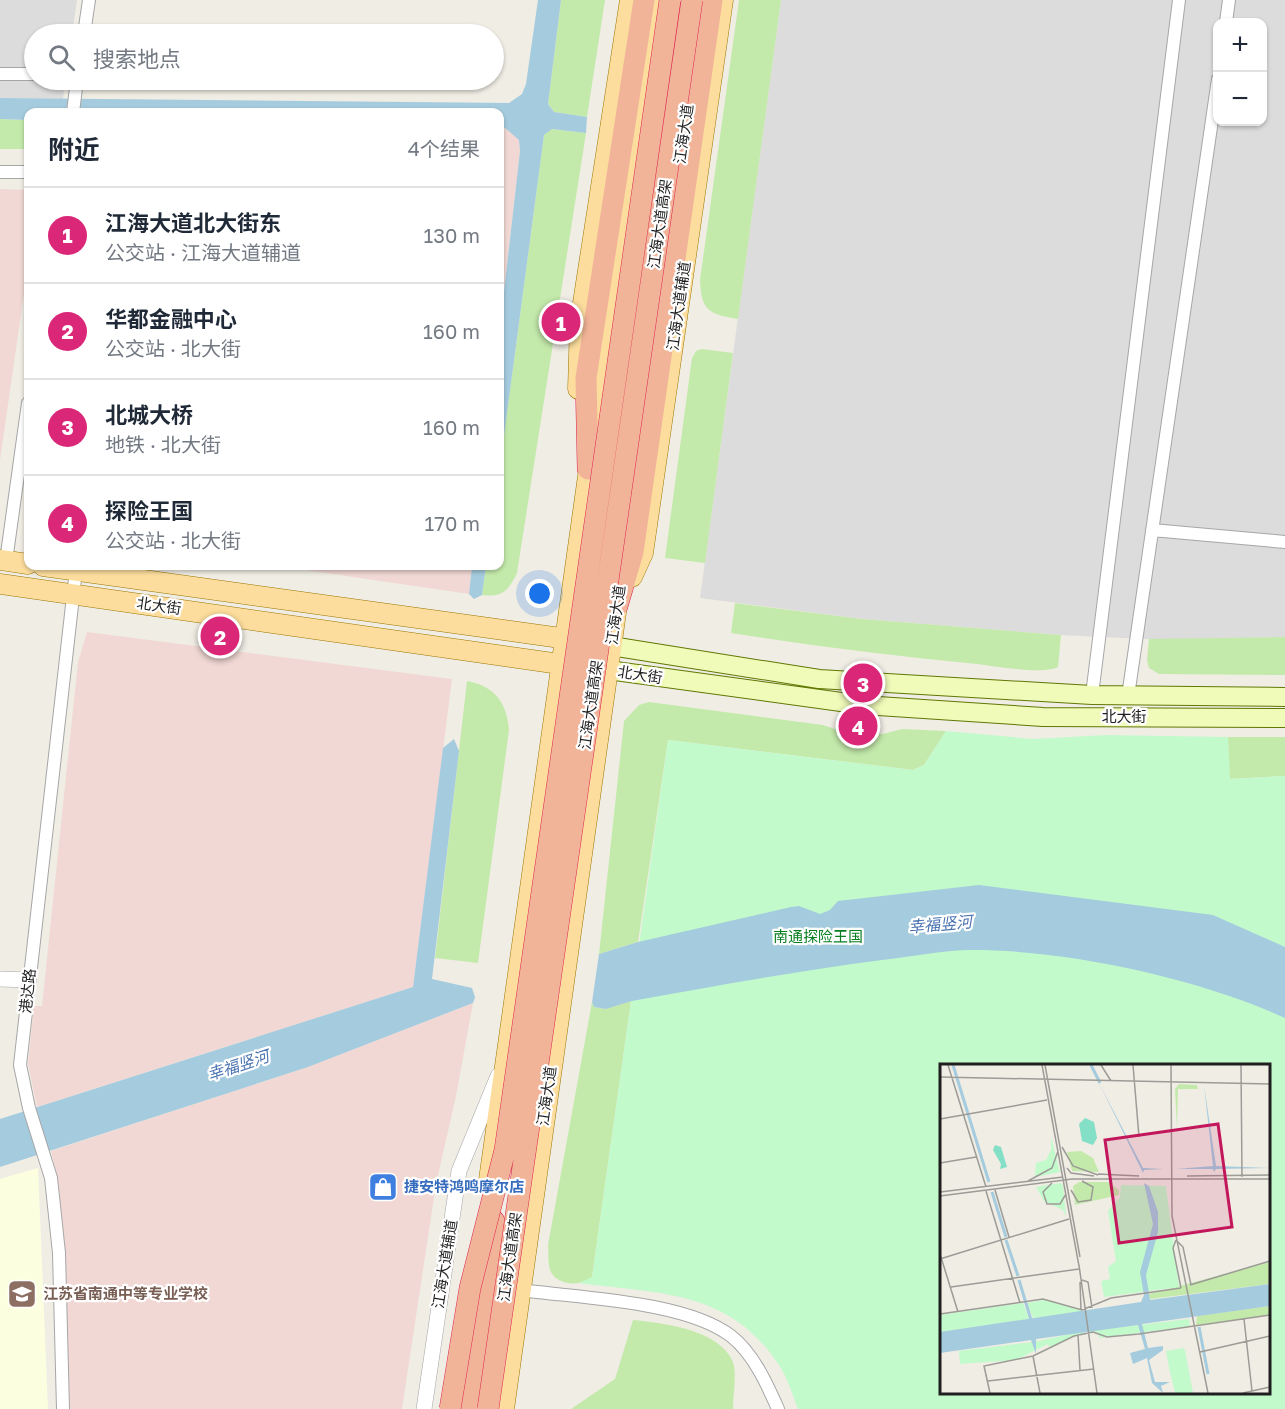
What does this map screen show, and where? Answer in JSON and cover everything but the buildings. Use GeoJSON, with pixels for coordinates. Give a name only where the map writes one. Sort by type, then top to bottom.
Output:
{"type":"FeatureCollection","features":[{"type":"Feature","properties":{"kind":"highway"},"geometry":{"type":"LineString","coordinates":[[588,469],[581,378],[644,0]]}},
{"type":"Feature","properties":{"kind":"highway","name":"江海大道高架"},"geometry":{"type":"LineString","coordinates":[[468,1409],[670,0]]}},
{"type":"Feature","properties":{"kind":"highway","name":"江海大道高架"},"geometry":{"type":"LineString","coordinates":[[488,1409],[692,0]]}},
{"type":"Feature","properties":{"kind":"highway"},"geometry":{"type":"LineString","coordinates":[[617,606],[633,552],[712,0]]}},
{"type":"Feature","properties":{"kind":"highway"},"geometry":{"type":"LineString","coordinates":[[450,1409],[470,1288],[505,1150]]}},
{"type":"Feature","properties":{"kind":"main road"},"geometry":{"type":"LineString","coordinates":[[581,378],[580,322],[630,0]]}},
{"type":"Feature","properties":{"kind":"main road"},"geometry":{"type":"LineString","coordinates":[[456,1409],[655,0]]}},
{"type":"Feature","properties":{"kind":"main road","name":"江海大道"},"geometry":{"type":"LineString","coordinates":[[504,1409],[704,0]]}},
{"type":"Feature","properties":{"kind":"main road","name":"江海大道辅道"},"geometry":{"type":"LineString","coordinates":[[617,606],[644,553],[723,0]]}},
{"type":"Feature","properties":{"kind":"main road"},"geometry":{"type":"LineString","coordinates":[[3,560],[24,563]]}},
{"type":"Feature","properties":{"kind":"main road","name":"北大街"},"geometry":{"type":"LineString","coordinates":[[76,570],[564,638],[819,679],[1092,695],[1285,697]]}},
{"type":"Feature","properties":{"kind":"main road","name":"北大街"},"geometry":{"type":"LineString","coordinates":[[0,584],[863,705],[1043,717],[1285,718]]}},
{"type":"Feature","properties":{"kind":"street"},"geometry":{"type":"LineString","coordinates":[[85,24],[89,0]]}},
{"type":"Feature","properties":{"kind":"street"},"geometry":{"type":"LineString","coordinates":[[1092,695],[1179,0]]}},
{"type":"Feature","properties":{"kind":"street"},"geometry":{"type":"LineString","coordinates":[[1227,18],[1229,0]]}},
{"type":"Feature","properties":{"kind":"street"},"geometry":{"type":"LineString","coordinates":[[0,74],[24,74]]}},
{"type":"Feature","properties":{"kind":"street"},"geometry":{"type":"LineString","coordinates":[[73,108],[76,90]]}},
{"type":"Feature","properties":{"kind":"street"},"geometry":{"type":"LineString","coordinates":[[1128,696],[1213,112]]}},
{"type":"Feature","properties":{"kind":"street"},"geometry":{"type":"LineString","coordinates":[[0,172],[24,172]]}},
{"type":"Feature","properties":{"kind":"street"},"geometry":{"type":"LineString","coordinates":[[3,560],[24,428]]}},
{"type":"Feature","properties":{"kind":"street"},"geometry":{"type":"LineString","coordinates":[[1152,530],[1285,542]]}},
{"type":"Feature","properties":{"kind":"street","name":"港达路"},"geometry":{"type":"LineString","coordinates":[[63,1409],[59,1253],[51,1178],[29,1108],[20,1065],[76,570]]}},
{"type":"Feature","properties":{"kind":"street"},"geometry":{"type":"LineString","coordinates":[[0,979],[29,980]]}},
{"type":"Feature","properties":{"kind":"street","name":"江海大道辅道"},"geometry":{"type":"LineString","coordinates":[[423,1409],[459,1172],[507,1057]]}},
{"type":"Feature","properties":{"kind":"street"},"geometry":{"type":"LineString","coordinates":[[520,1290],[668,1310],[708,1322],[732,1337],[747,1353],[763,1378],[778,1409]]}},
{"type":"Feature","properties":{"kind":"shaded area"},"geometry":{"type":"Polygon","coordinates":[[[0,0],[77,0],[73,24],[24,24],[24,90],[64,90],[63,99],[0,98],[0,0]]]}},
{"type":"Feature","properties":{"kind":"shaded area"},"geometry":{"type":"Polygon","coordinates":[[[781,0],[1285,0],[1285,637],[1163,640],[1061,635],[862,619],[700,598],[781,0]]]}},
{"type":"Feature","properties":{"kind":"shaded area"},"geometry":{"type":"Polygon","coordinates":[[[504,128],[519,140],[520,151],[504,292],[504,128]]]}},
{"type":"Feature","properties":{"kind":"shaded area"},"geometry":{"type":"Polygon","coordinates":[[[0,189],[24,190],[24,294],[0,460],[0,189]]]}},
{"type":"Feature","properties":{"kind":"shaded area"},"geometry":{"type":"Polygon","coordinates":[[[305,570],[472,570],[469,594],[305,570]]]}},
{"type":"Feature","properties":{"kind":"shaded area"},"geometry":{"type":"Polygon","coordinates":[[[87,632],[452,679],[413,987],[37,1107],[28,1064],[34,1006],[42,1006],[78,662],[87,632]]]}},
{"type":"Feature","properties":{"kind":"shaded area"},"geometry":{"type":"Polygon","coordinates":[[[473,1003],[456,1096],[436,1184],[402,1409],[68,1409],[63,1242],[58,1181],[51,1151],[308,1067],[473,1003]]]}},
{"type":"Feature","properties":{"kind":"shaded area","name":"江苏省南通中等专业学校"},"geometry":{"type":"Polygon","coordinates":[[[38,1168],[48,1409],[0,1409],[0,1179],[38,1168]]]}},
{"type":"Feature","properties":{"kind":"green space"},"geometry":{"type":"Polygon","coordinates":[[[561,0],[605,0],[587,117],[554,112],[548,104],[561,0]]]}},
{"type":"Feature","properties":{"kind":"green space"},"geometry":{"type":"Polygon","coordinates":[[[739,0],[781,0],[738,319],[713,313],[708,309],[702,298],[700,280],[739,0]]]}},
{"type":"Feature","properties":{"kind":"green space"},"geometry":{"type":"Polygon","coordinates":[[[0,119],[24,120],[24,149],[0,149],[0,119]]]}},
{"type":"Feature","properties":{"kind":"green space"},"geometry":{"type":"Polygon","coordinates":[[[552,129],[586,133],[517,573],[504,592],[489,596],[482,595],[485,570],[504,570],[504,436],[544,135],[552,129]]]}},
{"type":"Feature","properties":{"kind":"green space"},"geometry":{"type":"Polygon","coordinates":[[[702,349],[733,353],[705,563],[665,558],[692,358],[696,351],[702,349]]]}},
{"type":"Feature","properties":{"kind":"green space"},"geometry":{"type":"Polygon","coordinates":[[[735,603],[862,619],[1061,635],[1058,667],[1041,670],[1018,669],[731,633],[735,603]]]}},
{"type":"Feature","properties":{"kind":"green space"},"geometry":{"type":"Polygon","coordinates":[[[1285,637],[1285,675],[1159,674],[1149,668],[1147,660],[1149,639],[1285,637]]]}},
{"type":"Feature","properties":{"kind":"green space"},"geometry":{"type":"Polygon","coordinates":[[[467,681],[485,687],[498,697],[506,712],[509,730],[478,963],[435,958],[467,681]]]}},
{"type":"Feature","properties":{"kind":"green space"},"geometry":{"type":"Polygon","coordinates":[[[649,702],[823,725],[838,730],[883,734],[902,729],[946,731],[924,765],[913,770],[668,740],[638,942],[599,954],[624,721],[639,705],[649,702]]]}},
{"type":"Feature","properties":{"kind":"green space","name":"南通探险王国"},"geometry":{"type":"Polygon","coordinates":[[[946,731],[1033,739],[1106,735],[1228,737],[1230,779],[1285,776],[1285,1409],[798,1409],[782,1370],[763,1344],[741,1324],[718,1310],[667,1294],[579,1283],[592,1277],[668,740],[913,770],[924,765],[946,731]]]}},
{"type":"Feature","properties":{"kind":"green space"},"geometry":{"type":"Polygon","coordinates":[[[1228,737],[1285,737],[1285,776],[1229,779],[1228,737]]]}},
{"type":"Feature","properties":{"kind":"green space"},"geometry":{"type":"Polygon","coordinates":[[[631,1001],[592,1277],[583,1282],[566,1283],[556,1278],[550,1271],[548,1245],[592,1002],[594,1007],[606,1009],[631,1001]]]}},
{"type":"Feature","properties":{"kind":"green space"},"geometry":{"type":"Polygon","coordinates":[[[633,1320],[674,1326],[703,1335],[716,1342],[733,1362],[735,1379],[733,1409],[571,1409],[615,1379],[633,1320]]]}},
{"type":"Feature","properties":{"kind":"water"},"geometry":{"type":"Polygon","coordinates":[[[538,0],[561,0],[548,104],[554,112],[587,117],[586,133],[552,129],[544,135],[504,436],[504,292],[520,151],[519,140],[504,128],[504,108],[24,108],[24,120],[0,119],[0,98],[509,103],[522,94],[526,84],[538,0]]]}},
{"type":"Feature","properties":{"kind":"water"},"geometry":{"type":"Polygon","coordinates":[[[472,570],[485,570],[482,595],[474,599],[469,594],[472,570]]]}},
{"type":"Feature","properties":{"kind":"water","name":"幸福竖河"},"geometry":{"type":"Polygon","coordinates":[[[454,739],[459,751],[432,979],[472,988],[475,997],[473,1003],[308,1067],[0,1167],[0,1119],[413,987],[443,748],[454,739]]]}},
{"type":"Feature","properties":{"kind":"water","name":"幸福竖河"},"geometry":{"type":"Polygon","coordinates":[[[979,885],[1213,915],[1285,947],[1285,1018],[1212,990],[1130,969],[1046,955],[968,950],[788,974],[632,1001],[606,1009],[594,1007],[592,1002],[599,954],[638,942],[791,907],[799,906],[820,914],[830,910],[838,901],[979,885]]]}},
{"type":"Feature","properties":{"kind":"place","name":"江海大道北大街东"},"geometry":{"type":"Point","coordinates":[561,322]}},
{"type":"Feature","properties":{"kind":"place","name":"华都金融中心"},"geometry":{"type":"Point","coordinates":[220,636]}},
{"type":"Feature","properties":{"kind":"place","name":"北城大桥"},"geometry":{"type":"Point","coordinates":[863,683]}},
{"type":"Feature","properties":{"kind":"place","name":"探险王国"},"geometry":{"type":"Point","coordinates":[858,726]}},
{"type":"Feature","properties":{"kind":"place","name":"捷安特鸿鸣摩尔店"},"geometry":{"type":"Point","coordinates":[383,1187]}},
{"type":"Feature","properties":{"kind":"place","name":"江苏省南通中等专业学校"},"geometry":{"type":"Point","coordinates":[22,1294]}}]}
